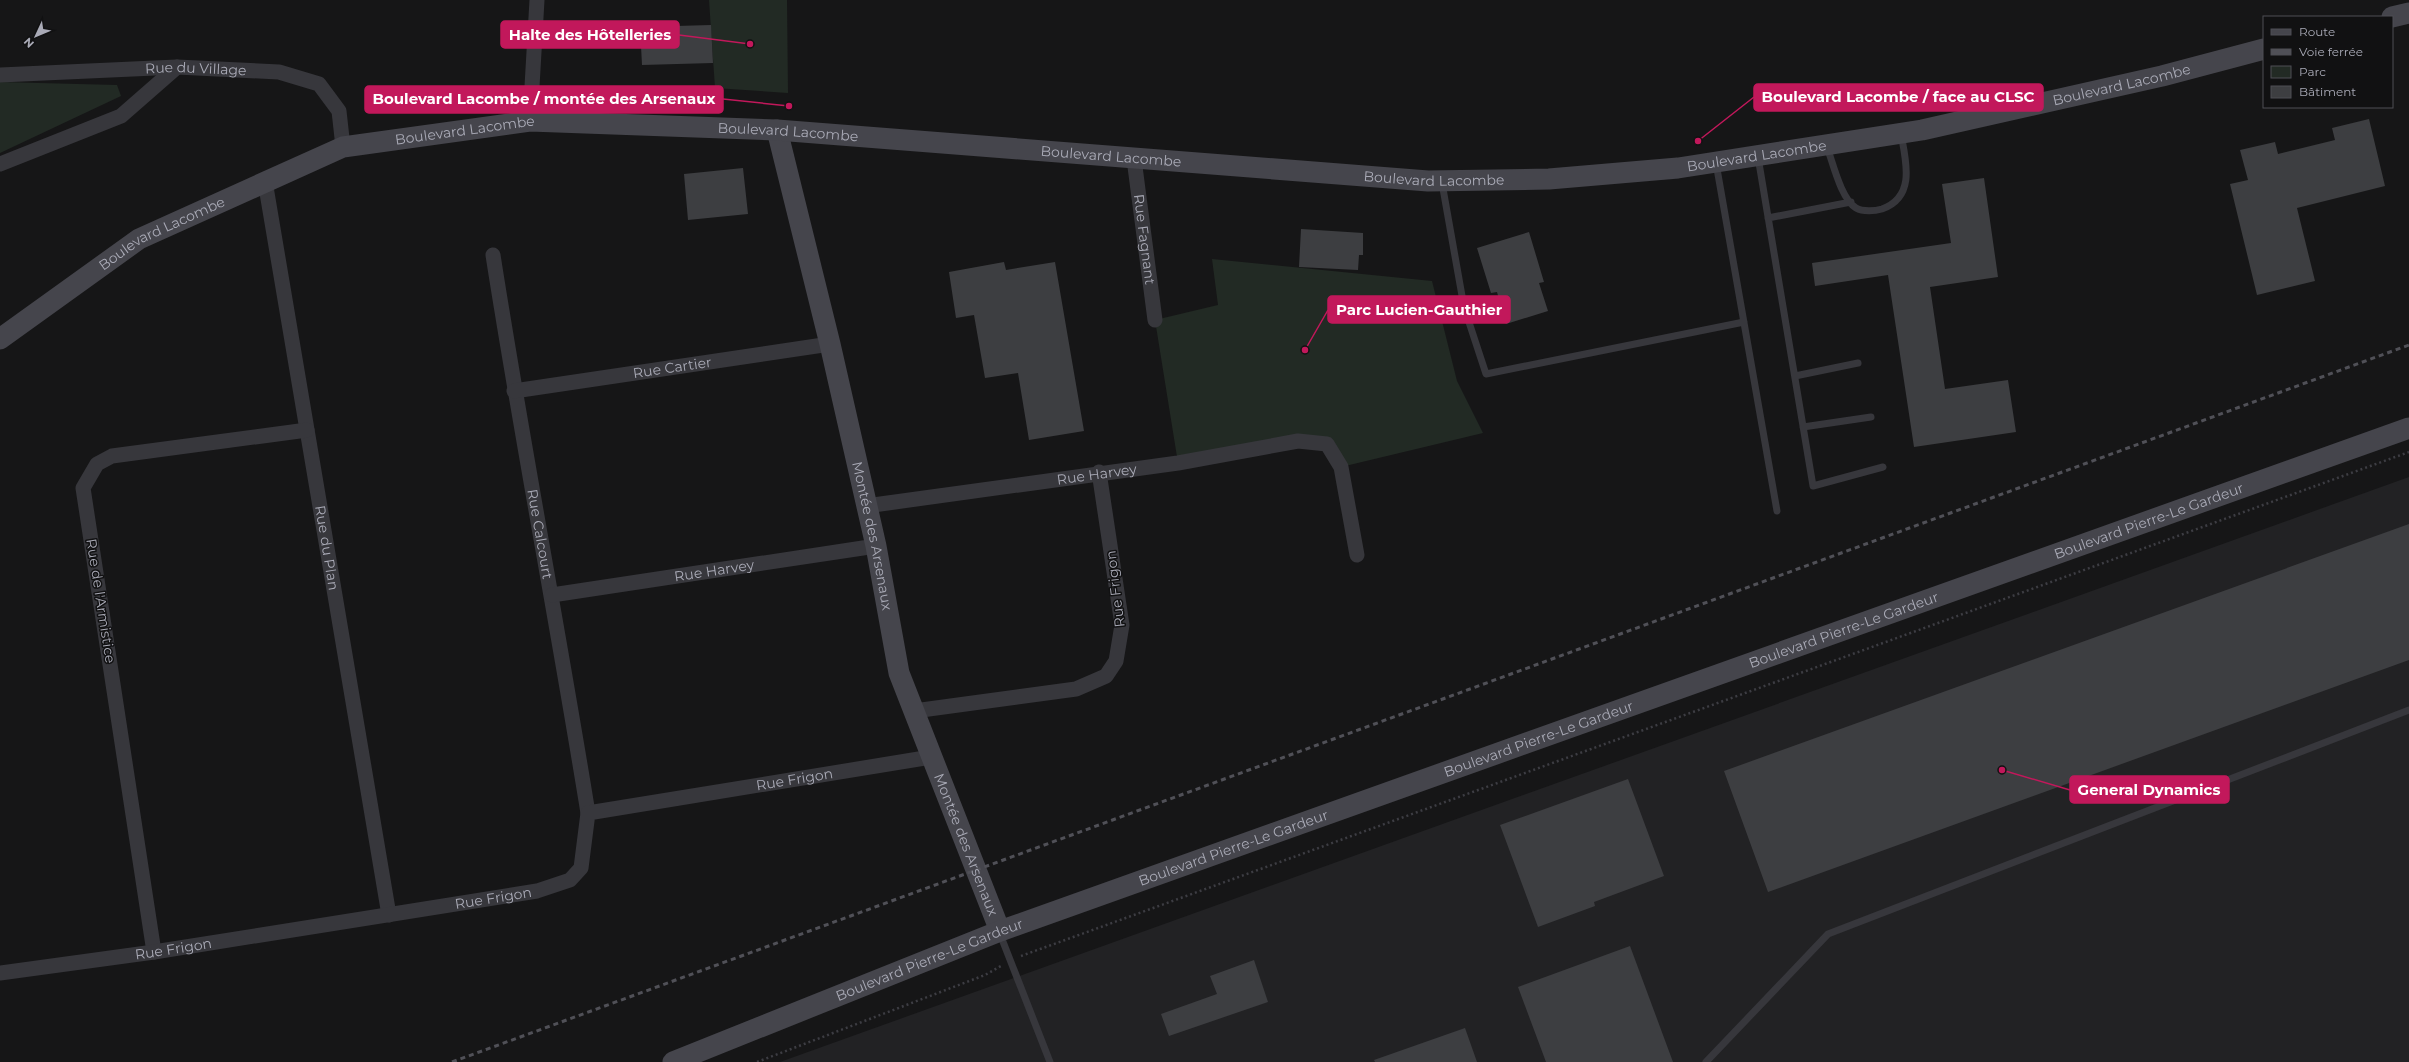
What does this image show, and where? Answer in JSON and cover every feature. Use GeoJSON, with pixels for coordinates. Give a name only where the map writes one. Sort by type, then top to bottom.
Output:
{"type":"FeatureCollection","features":[{"type":"Feature","properties":{"kind":"street"},"geometry":{"type":"LineString","coordinates":[[530,121],[537,0]]}},
{"type":"Feature","properties":{"kind":"street"},"geometry":{"type":"LineString","coordinates":[[2393,17],[2409,13]]}},
{"type":"Feature","properties":{"kind":"street","name":"Boulevard Lacombe"},"geometry":{"type":"LineString","coordinates":[[0,340],[140,239],[265,181],[343,147],[530,121],[777,130],[1381,179],[1442,181],[1549,179],[1716,163],[1900,133],[2154,77],[2263,49]]}},
{"type":"Feature","properties":{"kind":"street"},"geometry":{"type":"LineString","coordinates":[[0,164],[121,116],[177,67]]}},
{"type":"Feature","properties":{"kind":"street","name":"Rue du Village"},"geometry":{"type":"LineString","coordinates":[[0,75],[177,67],[279,72],[319,84],[340,111],[343,147]]}},
{"type":"Feature","properties":{"kind":"street","name":"Montée des Arsenaux"},"geometry":{"type":"LineString","coordinates":[[777,130],[830,344],[876,546],[899,673],[1000,932]]}},
{"type":"Feature","properties":{"kind":"street","name":"Rue Fagnant"},"geometry":{"type":"LineString","coordinates":[[1134,158],[1155,320]]}},
{"type":"Feature","properties":{"kind":"street","name":"Rue du Plan"},"geometry":{"type":"LineString","coordinates":[[265,181],[389,915]]}},
{"type":"Feature","properties":{"kind":"street","name":"Rue Calcourt"},"geometry":{"type":"LineString","coordinates":[[493,255],[514,391],[552,595],[588,813]]}},
{"type":"Feature","properties":{"kind":"street","name":"Rue Cartier"},"geometry":{"type":"LineString","coordinates":[[514,391],[830,344]]}},
{"type":"Feature","properties":{"kind":"street","name":"Boulevard Pierre-Le Gardeur"},"geometry":{"type":"LineString","coordinates":[[673,1062],[1000,932],[2409,428]]}},
{"type":"Feature","properties":{"kind":"street","name":"Rue de l'Armistice"},"geometry":{"type":"LineString","coordinates":[[154,952],[83,488],[97,464],[112,456],[307,430]]}},
{"type":"Feature","properties":{"kind":"street","name":"Rue Harvey"},"geometry":{"type":"LineString","coordinates":[[866,506],[1099,472],[1178,463],[1298,441],[1327,444],[1341,467],[1357,555]]}},
{"type":"Feature","properties":{"kind":"street","name":"Rue Frigon"},"geometry":{"type":"LineString","coordinates":[[914,711],[1076,689],[1106,676],[1116,661],[1122,625],[1099,472]]}},
{"type":"Feature","properties":{"kind":"street","name":"Rue Harvey"},"geometry":{"type":"LineString","coordinates":[[552,595],[876,546]]}},
{"type":"Feature","properties":{"kind":"street","name":"Rue Frigon"},"geometry":{"type":"LineString","coordinates":[[0,973],[154,952],[537,891],[570,880],[581,868],[588,813],[931,757]]}},
{"type":"Feature","properties":{"kind":"lane"},"geometry":{"type":"LineString","coordinates":[[1826,145],[1843,193],[1855,208],[1874,212],[1893,205],[1902,191],[1908,172],[1900,133]]}},
{"type":"Feature","properties":{"kind":"lane"},"geometry":{"type":"LineString","coordinates":[[1758,157],[1813,486],[1883,467]]}},
{"type":"Feature","properties":{"kind":"lane"},"geometry":{"type":"LineString","coordinates":[[1716,163],[1777,511]]}},
{"type":"Feature","properties":{"kind":"lane"},"geometry":{"type":"LineString","coordinates":[[1442,181],[1464,307],[1486,374],[1744,322]]}},
{"type":"Feature","properties":{"kind":"lane"},"geometry":{"type":"LineString","coordinates":[[1768,218],[1851,202]]}},
{"type":"Feature","properties":{"kind":"lane"},"geometry":{"type":"LineString","coordinates":[[1795,376],[1858,363]]}},
{"type":"Feature","properties":{"kind":"lane"},"geometry":{"type":"LineString","coordinates":[[1803,427],[1871,417]]}},
{"type":"Feature","properties":{"kind":"lane"},"geometry":{"type":"LineString","coordinates":[[1706,1062],[1828,934],[2409,710]]}},
{"type":"Feature","properties":{"kind":"lane"},"geometry":{"type":"LineString","coordinates":[[1000,932],[1050,1062]]}},
{"type":"Feature","properties":{"kind":"path"},"geometry":{"type":"LineString","coordinates":[[758,1062],[985,976],[1011,960],[2409,452]]}},
{"type":"Feature","properties":{"kind":"shaded area"},"geometry":{"type":"Polygon","coordinates":[[[2409,477],[2409,1062],[780,1062],[2409,477]]]}},
{"type":"Feature","properties":{"kind":"green space"},"geometry":{"type":"Polygon","coordinates":[[[709,0],[787,0],[788,93],[715,88],[709,0]]]}},
{"type":"Feature","properties":{"kind":"green space"},"geometry":{"type":"Polygon","coordinates":[[[0,82],[117,85],[121,96],[0,153],[0,82]]]}},
{"type":"Feature","properties":{"kind":"green space"},"geometry":{"type":"Polygon","coordinates":[[[1212,259],[1432,281],[1457,381],[1483,433],[1341,467],[1327,444],[1178,463],[1155,320],[1218,305],[1212,259]]]}},
{"type":"Feature","properties":{"kind":"building"},"geometry":{"type":"Polygon","coordinates":[[[711,25],[713,63],[642,65],[640,27],[711,25]]]}},
{"type":"Feature","properties":{"kind":"building"},"geometry":{"type":"Polygon","coordinates":[[[2369,119],[2385,186],[2297,208],[2315,281],[2257,295],[2230,184],[2248,180],[2240,150],[2275,142],[2278,154],[2335,140],[2332,128],[2369,119]]]}},
{"type":"Feature","properties":{"kind":"building"},"geometry":{"type":"Polygon","coordinates":[[[743,168],[748,214],[688,220],[684,174],[743,168]]]}},
{"type":"Feature","properties":{"kind":"building"},"geometry":{"type":"Polygon","coordinates":[[[1984,178],[1998,277],[1930,287],[1945,389],[2008,380],[2016,432],[1914,447],[1888,275],[1815,286],[1812,263],[1951,243],[1942,184],[1984,178]]]}},
{"type":"Feature","properties":{"kind":"building"},"geometry":{"type":"Polygon","coordinates":[[[1301,229],[1363,233],[1363,255],[1359,255],[1358,270],[1299,267],[1301,229]]]}},
{"type":"Feature","properties":{"kind":"building"},"geometry":{"type":"Polygon","coordinates":[[[1529,232],[1544,282],[1539,283],[1548,311],[1506,324],[1497,292],[1491,293],[1477,248],[1529,232]]]}},
{"type":"Feature","properties":{"kind":"building"},"geometry":{"type":"Polygon","coordinates":[[[1004,262],[1006,270],[1055,262],[1084,431],[1029,440],[1018,373],[985,378],[974,315],[956,318],[949,272],[1004,262]]]}},
{"type":"Feature","properties":{"kind":"building"},"geometry":{"type":"Polygon","coordinates":[[[2409,524],[2409,660],[1768,892],[1724,771],[2409,524]]]}},
{"type":"Feature","properties":{"kind":"building"},"geometry":{"type":"Polygon","coordinates":[[[1628,779],[1664,876],[1594,902],[1595,906],[1538,927],[1500,825],[1628,779]]]}},
{"type":"Feature","properties":{"kind":"building"},"geometry":{"type":"Polygon","coordinates":[[[1630,946],[1673,1062],[1546,1062],[1518,987],[1630,946]]]}},
{"type":"Feature","properties":{"kind":"building"},"geometry":{"type":"Polygon","coordinates":[[[1254,960],[1268,1002],[1169,1036],[1161,1014],[1217,994],[1210,976],[1254,960]]]}},
{"type":"Feature","properties":{"kind":"building"},"geometry":{"type":"Polygon","coordinates":[[[1465,1028],[1477,1062],[1375,1062],[1374,1060],[1465,1028]]]}},
{"type":"Feature","properties":{"kind":"railway"},"geometry":{"type":"LineString","coordinates":[[452,1062],[2409,345]]}},
{"type":"Feature","properties":{"kind":"place","name":"Halte des Hôtelleries"},"geometry":{"type":"Point","coordinates":[750,44]}},
{"type":"Feature","properties":{"kind":"place","name":"Boulevard Lacombe / montée des Arsenaux"},"geometry":{"type":"Point","coordinates":[789,106]}},
{"type":"Feature","properties":{"kind":"place","name":"Boulevard Lacombe / face au CLSC"},"geometry":{"type":"Point","coordinates":[1698,141]}},
{"type":"Feature","properties":{"kind":"place","name":"Parc Lucien-Gauthier"},"geometry":{"type":"Point","coordinates":[1305,350]}},
{"type":"Feature","properties":{"kind":"place","name":"General Dynamics"},"geometry":{"type":"Point","coordinates":[2002,770]}}]}
